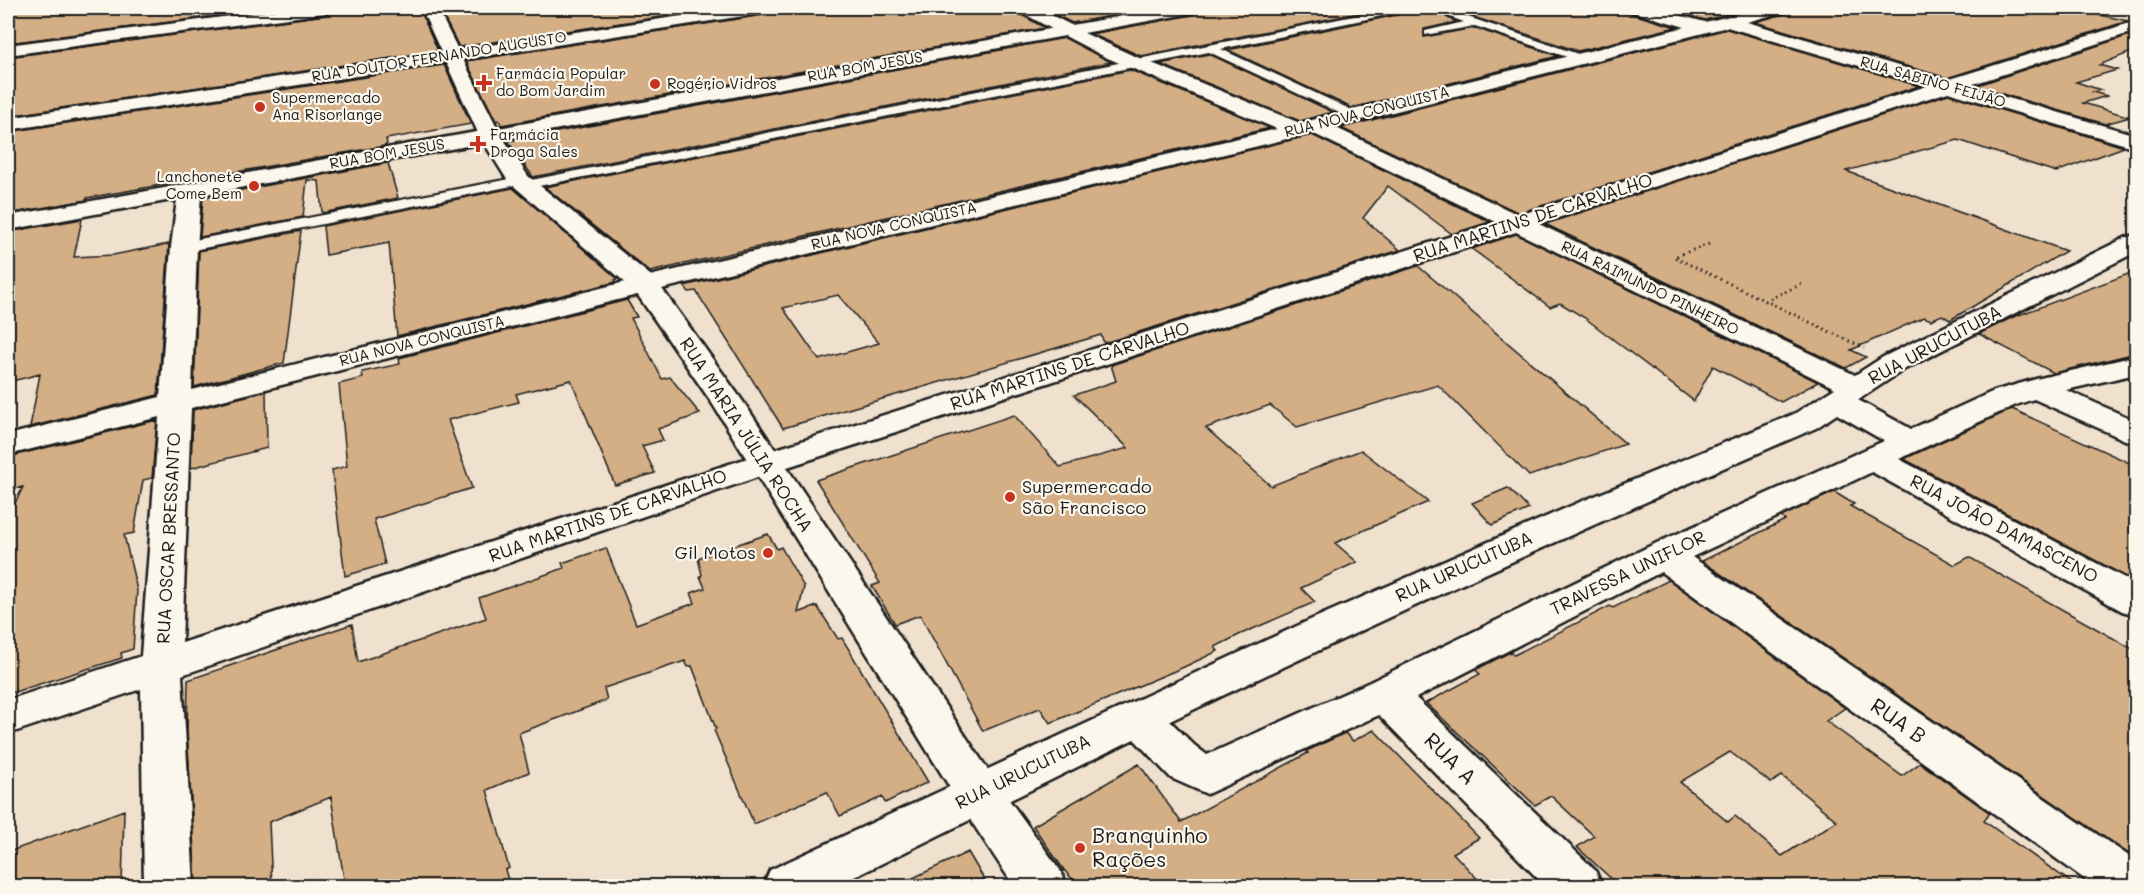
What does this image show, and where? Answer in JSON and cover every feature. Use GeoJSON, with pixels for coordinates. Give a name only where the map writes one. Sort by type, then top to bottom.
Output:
{"type":"FeatureCollection","features":[{"type":"Feature","properties":{"kind":"street"},"geometry":{"type":"LineString","coordinates":[[8,50],[326,8]]}},
{"type":"Feature","properties":{"kind":"street","name":"RUA MARIA JÚLIA ROCHA"},"geometry":{"type":"LineString","coordinates":[[429,8],[490,135],[522,183],[645,285],[728,403],[978,793],[1042,886]]}},
{"type":"Feature","properties":{"kind":"street","name":"RUA DOUTOR FERNANDO AUGUSTO"},"geometry":{"type":"LineString","coordinates":[[8,124],[764,8]]}},
{"type":"Feature","properties":{"kind":"street"},"geometry":{"type":"LineString","coordinates":[[1025,8],[1067,30]]}},
{"type":"Feature","properties":{"kind":"street","name":"RUA BOM JESUS"},"geometry":{"type":"LineString","coordinates":[[8,223],[1192,8]]}},
{"type":"Feature","properties":{"kind":"street"},"geometry":{"type":"LineString","coordinates":[[1636,8],[1705,28]]}},
{"type":"Feature","properties":{"kind":"street","name":"RUA NOVA CONQUISTA"},"geometry":{"type":"LineString","coordinates":[[8,445],[645,285],[1306,128],[1781,8]]}},
{"type":"Feature","properties":{"kind":"street","name":"RUA SABINO FEIJÃO"},"geometry":{"type":"LineString","coordinates":[[1729,22],[2136,142]]}},
{"type":"Feature","properties":{"kind":"street","name":"RUA MARTINS DE CARVALHO"},"geometry":{"type":"LineString","coordinates":[[8,717],[766,463],[2136,26]]}},
{"type":"Feature","properties":{"kind":"street","name":"RUA RAIMUNDO PINHEIRO"},"geometry":{"type":"LineString","coordinates":[[1067,30],[1096,48],[1306,128],[1517,224],[1846,394],[1909,441]]}},
{"type":"Feature","properties":{"kind":"street","name":"RUA OSCAR BRESSANTO"},"geometry":{"type":"LineString","coordinates":[[169,886],[161,666],[184,247],[190,190]]}},
{"type":"Feature","properties":{"kind":"street","name":"RUA URUCUTUBA"},"geometry":{"type":"LineString","coordinates":[[788,886],[1140,716],[1593,510],[1805,421],[1894,363],[2136,242]]}},
{"type":"Feature","properties":{"kind":"street","name":"TRAVESSA UNIFLOR"},"geometry":{"type":"LineString","coordinates":[[1140,716],[1194,771],[1207,775],[1385,693],[1663,555],[2004,398],[2036,388],[2136,365]]}},
{"type":"Feature","properties":{"kind":"street"},"geometry":{"type":"LineString","coordinates":[[2036,388],[2136,433]]}},
{"type":"Feature","properties":{"kind":"street","name":"RUA JOÃO DAMASCENO"},"geometry":{"type":"LineString","coordinates":[[1871,458],[2136,601]]}},
{"type":"Feature","properties":{"kind":"street","name":"RUA B"},"geometry":{"type":"LineString","coordinates":[[1663,555],[2133,886]]}},
{"type":"Feature","properties":{"kind":"street","name":"RUA A"},"geometry":{"type":"LineString","coordinates":[[1385,693],[1577,886]]}},
{"type":"Feature","properties":{"kind":"lane"},"geometry":{"type":"LineString","coordinates":[[184,247],[1212,49],[1406,8]]}},
{"type":"Feature","properties":{"kind":"lane"},"geometry":{"type":"LineString","coordinates":[[1453,15],[1580,58]]}},
{"type":"Feature","properties":{"kind":"lane"},"geometry":{"type":"LineString","coordinates":[[1429,33],[1475,22]]}},
{"type":"Feature","properties":{"kind":"lane"},"geometry":{"type":"LineString","coordinates":[[1212,49],[1352,115]]}},
{"type":"Feature","properties":{"kind":"path"},"geometry":{"type":"LineString","coordinates":[[1709,244],[1674,257],[1894,363]]}},
{"type":"Feature","properties":{"kind":"path"},"geometry":{"type":"LineString","coordinates":[[1764,302],[1804,283]]}},
{"type":"Feature","properties":{"kind":"building"},"geometry":{"type":"Polygon","coordinates":[[[8,8],[95,8],[93,11],[135,8],[278,8],[8,43],[8,8]]]}},
{"type":"Feature","properties":{"kind":"building"},"geometry":{"type":"Polygon","coordinates":[[[336,8],[419,8],[438,51],[8,116],[8,57],[326,15],[336,8]]]}},
{"type":"Feature","properties":{"kind":"building"},"geometry":{"type":"Polygon","coordinates":[[[439,8],[722,8],[459,47],[439,8]]]}},
{"type":"Feature","properties":{"kind":"building"},"geometry":{"type":"Polygon","coordinates":[[[773,8],[1015,8],[1018,13],[1045,28],[501,125],[499,120],[496,121],[466,61],[763,15],[773,8]]]}},
{"type":"Feature","properties":{"kind":"building"},"geometry":{"type":"Polygon","coordinates":[[[1041,8],[1157,8],[1072,23],[1041,8]]]}},
{"type":"Feature","properties":{"kind":"building"},"geometry":{"type":"Polygon","coordinates":[[[1202,8],[1385,8],[1141,56],[1091,34],[1192,15],[1202,8]]]}},
{"type":"Feature","properties":{"kind":"building"},"geometry":{"type":"Polygon","coordinates":[[[1413,8],[1626,8],[1629,13],[1676,27],[1578,51],[1452,10],[1447,13],[1446,17],[1456,22],[1424,29],[1424,37],[1475,28],[1558,56],[1352,108],[1228,50],[1406,13],[1413,8]]]}},
{"type":"Feature","properties":{"kind":"building"},"geometry":{"type":"Polygon","coordinates":[[[1659,8],[1755,8],[1705,20],[1659,8]]]}},
{"type":"Feature","properties":{"kind":"building"},"geometry":{"type":"Polygon","coordinates":[[[1791,8],[2067,8],[2128,21],[1947,78],[1755,22],[1788,13],[1791,8]]]}},
{"type":"Feature","properties":{"kind":"building"},"geometry":{"type":"Polygon","coordinates":[[[1727,29],[1919,86],[1519,213],[1341,128],[1727,29]]]}},
{"type":"Feature","properties":{"kind":"building"},"geometry":{"type":"Polygon","coordinates":[[[2136,33],[2136,50],[2099,65],[2117,70],[2076,82],[2101,90],[2093,92],[2107,96],[2083,103],[2130,117],[2105,124],[1975,86],[2136,33]]]}},
{"type":"Feature","properties":{"kind":"building"},"geometry":{"type":"Polygon","coordinates":[[[1065,38],[1111,62],[533,177],[508,141],[1065,38]]]}},
{"type":"Feature","properties":{"kind":"building"},"geometry":{"type":"Polygon","coordinates":[[[1209,54],[1333,112],[1300,121],[1160,64],[1209,54]]]}},
{"type":"Feature","properties":{"kind":"building"},"geometry":{"type":"Polygon","coordinates":[[[444,65],[471,124],[386,139],[387,144],[384,146],[8,214],[8,132],[444,65]]]}},
{"type":"Feature","properties":{"kind":"building"},"geometry":{"type":"Polygon","coordinates":[[[1130,70],[1270,128],[650,272],[545,187],[1130,70]]]}},
{"type":"Feature","properties":{"kind":"building"},"geometry":{"type":"Polygon","coordinates":[[[1948,94],[2124,147],[2056,172],[1958,140],[1846,171],[2066,251],[1950,320],[1942,315],[1931,320],[1924,317],[1851,350],[1866,357],[1846,368],[1545,224],[1948,94]]]}},
{"type":"Feature","properties":{"kind":"building"},"geometry":{"type":"Polygon","coordinates":[[[1312,135],[1490,222],[1452,234],[1388,186],[1363,218],[1400,250],[1104,343],[1101,335],[783,428],[696,291],[689,292],[684,286],[1312,135]],[[838,295],[783,308],[819,360],[879,343],[838,295]]]}},
{"type":"Feature","properties":{"kind":"building"},"geometry":{"type":"Polygon","coordinates":[[[388,163],[398,198],[322,213],[319,181],[307,180],[303,217],[200,237],[203,197],[388,163]]]}},
{"type":"Feature","properties":{"kind":"building"},"geometry":{"type":"Polygon","coordinates":[[[513,188],[618,279],[615,280],[616,282],[397,336],[389,243],[326,255],[323,226],[513,188]]]}},
{"type":"Feature","properties":{"kind":"building"},"geometry":{"type":"Polygon","coordinates":[[[82,219],[74,257],[113,255],[169,244],[158,395],[30,427],[40,374],[8,382],[8,232],[82,219]]]}},
{"type":"Feature","properties":{"kind":"building"},"geometry":{"type":"Polygon","coordinates":[[[301,231],[284,363],[194,387],[199,251],[301,231]]]}},
{"type":"Feature","properties":{"kind":"building"},"geometry":{"type":"Polygon","coordinates":[[[1516,234],[1818,382],[1781,402],[1713,366],[1694,401],[1585,318],[1560,303],[1550,307],[1472,249],[1516,234]]]}},
{"type":"Feature","properties":{"kind":"building"},"geometry":{"type":"Polygon","coordinates":[[[1418,266],[1626,444],[1529,476],[1438,385],[1297,427],[1270,405],[1206,428],[1271,486],[1361,450],[1428,502],[1335,543],[1357,562],[1301,588],[1315,602],[1241,634],[1215,647],[1218,651],[1184,667],[1050,723],[1040,708],[983,731],[920,615],[895,624],[872,586],[880,583],[816,480],[1014,415],[1060,467],[1128,448],[1074,395],[1116,381],[1111,365],[1418,266]]]}},
{"type":"Feature","properties":{"kind":"building"},"geometry":{"type":"Polygon","coordinates":[[[2136,271],[2136,353],[2054,373],[1979,334],[2011,318],[2136,271]]]}},
{"type":"Feature","properties":{"kind":"building"},"geometry":{"type":"Polygon","coordinates":[[[627,300],[637,317],[631,318],[662,379],[670,377],[700,414],[658,429],[663,440],[642,446],[655,473],[615,485],[571,380],[516,394],[519,402],[448,420],[472,488],[374,519],[385,564],[345,576],[332,470],[347,466],[339,384],[363,378],[362,372],[400,364],[399,358],[627,300]]]}},
{"type":"Feature","properties":{"kind":"building"},"geometry":{"type":"Polygon","coordinates":[[[266,391],[267,448],[191,468],[193,410],[266,391]]]}},
{"type":"Feature","properties":{"kind":"building"},"geometry":{"type":"Polygon","coordinates":[[[2012,409],[2136,466],[2136,582],[1904,459],[2012,409]]]}},
{"type":"Feature","properties":{"kind":"building"},"geometry":{"type":"Polygon","coordinates":[[[157,420],[152,478],[143,480],[134,533],[124,535],[137,590],[133,649],[121,653],[122,658],[8,694],[8,517],[23,487],[8,490],[8,457],[157,420]]]}},
{"type":"Feature","properties":{"kind":"building"},"geometry":{"type":"Polygon","coordinates":[[[1508,488],[1529,509],[1492,525],[1472,503],[1508,488]]]}},
{"type":"Feature","properties":{"kind":"building"},"geometry":{"type":"Polygon","coordinates":[[[1834,492],[1854,504],[1850,506],[1955,565],[1969,557],[2136,651],[2136,859],[1702,561],[1785,520],[1781,517],[1834,492]]]}},
{"type":"Feature","properties":{"kind":"building"},"geometry":{"type":"Polygon","coordinates":[[[768,534],[777,549],[781,547],[804,587],[798,613],[817,606],[838,639],[842,638],[928,782],[885,803],[882,797],[840,816],[827,792],[754,824],[714,730],[716,729],[692,666],[688,667],[685,661],[604,688],[607,700],[519,733],[529,772],[487,790],[509,868],[505,870],[510,886],[345,886],[331,797],[269,822],[272,886],[196,886],[187,730],[188,680],[352,624],[358,662],[486,618],[479,598],[564,568],[562,563],[606,548],[636,624],[695,603],[691,593],[705,588],[700,576],[702,575],[698,558],[768,534]]]}},
{"type":"Feature","properties":{"kind":"building"},"geometry":{"type":"Polygon","coordinates":[[[1669,580],[1845,708],[1826,721],[1902,776],[1920,763],[1990,813],[1984,821],[2076,886],[1619,886],[1577,847],[1594,836],[1551,796],[1535,805],[1426,703],[1480,674],[1475,670],[1510,652],[1514,655],[1610,606],[1613,608],[1669,580]],[[1730,752],[1680,782],[1728,822],[1735,816],[1782,856],[1837,821],[1782,776],[1771,783],[1730,752]]]}},
{"type":"Feature","properties":{"kind":"building"},"geometry":{"type":"Polygon","coordinates":[[[1374,730],[1479,838],[1453,853],[1484,886],[1079,886],[1064,870],[1033,826],[1139,764],[1181,822],[1308,753],[1306,751],[1345,733],[1353,741],[1374,730]]]}},
{"type":"Feature","properties":{"kind":"building"},"geometry":{"type":"Polygon","coordinates":[[[124,810],[122,886],[8,886],[8,852],[124,810]]]}},
{"type":"Feature","properties":{"kind":"building"},"geometry":{"type":"Polygon","coordinates":[[[968,852],[988,886],[896,886],[968,852]]]}},
{"type":"Feature","properties":{"kind":"place","name":"Farmácia Popular do Bom Jardim"},"geometry":{"type":"Point","coordinates":[484,83]}},
{"type":"Feature","properties":{"kind":"place","name":"Rogério Vidros"},"geometry":{"type":"Point","coordinates":[655,84]}},
{"type":"Feature","properties":{"kind":"place","name":"Supermercado Ana Risorlange"},"geometry":{"type":"Point","coordinates":[260,107]}},
{"type":"Feature","properties":{"kind":"place","name":"Farmácia Droga Sales"},"geometry":{"type":"Point","coordinates":[478,144]}},
{"type":"Feature","properties":{"kind":"place","name":"Lanchonete Come Bem"},"geometry":{"type":"Point","coordinates":[254,186]}},
{"type":"Feature","properties":{"kind":"place","name":"Supermercado São Francisco"},"geometry":{"type":"Point","coordinates":[1010,497]}},
{"type":"Feature","properties":{"kind":"place","name":"Gil Motos"},"geometry":{"type":"Point","coordinates":[768,553]}},
{"type":"Feature","properties":{"kind":"place","name":"Branquinho Rações"},"geometry":{"type":"Point","coordinates":[1080,848]}}]}
